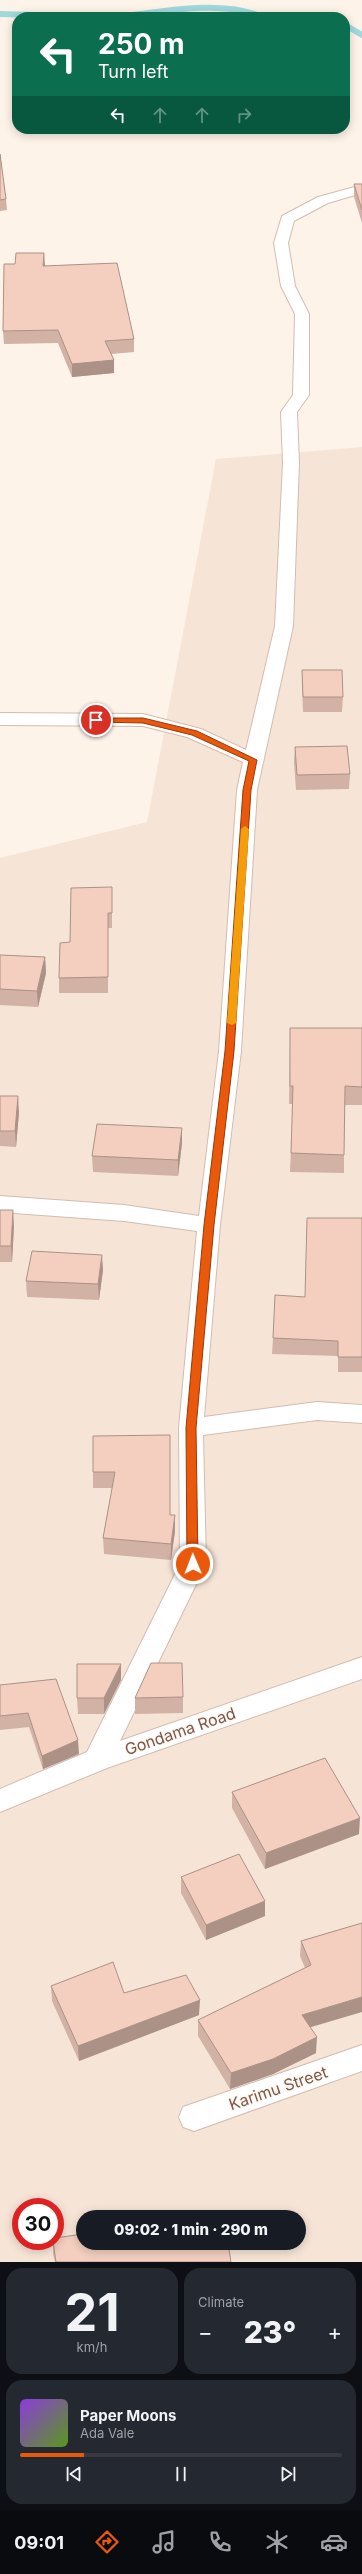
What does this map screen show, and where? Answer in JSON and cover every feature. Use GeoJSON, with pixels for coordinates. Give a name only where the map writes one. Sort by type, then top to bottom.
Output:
{"type":"FeatureCollection","features":[{"type":"Feature","properties":{"kind":"street"},"geometry":{"type":"LineString","coordinates":[[97,1760],[193,1564],[191,1428],[209,1225],[230,1051],[247,790],[284,626],[291,463],[289,412],[301,395],[302,314],[288,286],[282,243],[287,219],[300,210],[329,197],[362,189]]}},
{"type":"Feature","properties":{"kind":"street"},"geometry":{"type":"LineString","coordinates":[[0,719],[143,720],[194,733],[253,760]]}},
{"type":"Feature","properties":{"kind":"street"},"geometry":{"type":"LineString","coordinates":[[0,1204],[124,1213],[209,1225]]}},
{"type":"Feature","properties":{"kind":"street"},"geometry":{"type":"LineString","coordinates":[[191,1428],[317,1411],[362,1414]]}},
{"type":"Feature","properties":{"kind":"street","name":"Gondama Road"},"geometry":{"type":"LineString","coordinates":[[0,1801],[97,1760],[362,1668]]}},
{"type":"Feature","properties":{"kind":"street","name":"Karimu Street"},"geometry":{"type":"LineString","coordinates":[[194,2117],[362,2058]]}},
{"type":"Feature","properties":{"kind":"shaded area"},"geometry":{"type":"Polygon","coordinates":[[[362,447],[362,2262],[0,2262],[0,858],[147,822],[216,459],[362,447]]]}},
{"type":"Feature","properties":{"kind":"building"},"geometry":{"type":"Polygon","coordinates":[[[0,154],[6,199],[0,200],[0,154]]]}},
{"type":"Feature","properties":{"kind":"building"},"geometry":{"type":"Polygon","coordinates":[[[354,184],[362,184],[362,210],[354,184]]]}},
{"type":"Feature","properties":{"kind":"building"},"geometry":{"type":"Polygon","coordinates":[[[16,253],[44,253],[43,266],[117,263],[134,339],[105,341],[114,360],[72,364],[58,330],[3,331],[4,264],[15,264],[16,253]]]}},
{"type":"Feature","properties":{"kind":"building"},"geometry":{"type":"Polygon","coordinates":[[[302,670],[342,670],[343,697],[303,697],[302,670]]]}},
{"type":"Feature","properties":{"kind":"building"},"geometry":{"type":"Polygon","coordinates":[[[347,746],[350,774],[297,775],[295,747],[347,746]]]}},
{"type":"Feature","properties":{"kind":"building"},"geometry":{"type":"Polygon","coordinates":[[[112,887],[112,913],[108,913],[108,977],[59,978],[60,943],[70,942],[71,888],[112,887]]]}},
{"type":"Feature","properties":{"kind":"building"},"geometry":{"type":"Polygon","coordinates":[[[0,955],[45,957],[37,991],[0,989],[0,955]]]}},
{"type":"Feature","properties":{"kind":"building"},"geometry":{"type":"Polygon","coordinates":[[[290,1028],[362,1028],[362,1087],[345,1086],[344,1155],[291,1153],[293,1086],[290,1086],[290,1028]]]}},
{"type":"Feature","properties":{"kind":"building"},"geometry":{"type":"Polygon","coordinates":[[[0,1096],[18,1096],[15,1131],[0,1131],[0,1096]]]}},
{"type":"Feature","properties":{"kind":"building"},"geometry":{"type":"Polygon","coordinates":[[[97,1124],[182,1128],[178,1160],[92,1156],[97,1124]]]}},
{"type":"Feature","properties":{"kind":"building"},"geometry":{"type":"Polygon","coordinates":[[[0,1210],[13,1210],[11,1246],[0,1246],[0,1210]]]}},
{"type":"Feature","properties":{"kind":"building"},"geometry":{"type":"Polygon","coordinates":[[[307,1218],[362,1218],[362,1357],[338,1357],[338,1341],[273,1338],[275,1295],[305,1297],[307,1218]]]}},
{"type":"Feature","properties":{"kind":"building"},"geometry":{"type":"Polygon","coordinates":[[[32,1251],[102,1255],[98,1284],[26,1281],[32,1251]]]}},
{"type":"Feature","properties":{"kind":"building"},"geometry":{"type":"Polygon","coordinates":[[[170,1435],[170,1515],[175,1515],[171,1544],[103,1538],[115,1472],[93,1472],[93,1436],[170,1435]]]}},
{"type":"Feature","properties":{"kind":"building"},"geometry":{"type":"Polygon","coordinates":[[[151,1663],[182,1663],[183,1697],[135,1698],[151,1663]]]}},
{"type":"Feature","properties":{"kind":"building"},"geometry":{"type":"Polygon","coordinates":[[[77,1664],[121,1664],[104,1698],[77,1698],[77,1664]]]}},
{"type":"Feature","properties":{"kind":"building"},"geometry":{"type":"Polygon","coordinates":[[[56,1679],[78,1740],[42,1756],[28,1713],[0,1716],[0,1685],[56,1679]]]}},
{"type":"Feature","properties":{"kind":"building"},"geometry":{"type":"Polygon","coordinates":[[[325,1758],[360,1818],[266,1853],[232,1792],[325,1758]]]}},
{"type":"Feature","properties":{"kind":"building"},"geometry":{"type":"Polygon","coordinates":[[[239,1854],[265,1901],[206,1925],[181,1877],[239,1854]]]}},
{"type":"Feature","properties":{"kind":"building"},"geometry":{"type":"Polygon","coordinates":[[[362,1923],[362,1997],[302,2015],[317,2037],[273,2059],[231,2073],[198,2020],[311,1965],[301,1941],[362,1923]]]}},
{"type":"Feature","properties":{"kind":"building"},"geometry":{"type":"Polygon","coordinates":[[[113,1962],[124,1993],[186,1975],[200,2000],[78,2046],[51,1986],[113,1962]]]}},
{"type":"Feature","properties":{"kind":"building"},"geometry":{"type":"Polygon","coordinates":[[[76,2235],[76,2250],[229,2250],[231,2262],[56,2262],[54,2250],[64,2250],[64,2237],[76,2235]]]}},
{"type":"Feature","properties":{"kind":"waterway"},"geometry":{"type":"LineString","coordinates":[[158,12],[203,8],[221,8],[246,12]]}},
{"type":"Feature","properties":{"kind":"waterway"},"geometry":{"type":"LineString","coordinates":[[0,14],[12,14]]}},
{"type":"Feature","properties":{"kind":"waterway"},"geometry":{"type":"LineString","coordinates":[[350,28],[362,35]]}},
{"type":"Feature","properties":{"kind":"slow traffic"},"geometry":{"type":"LineString","coordinates":[[232,1023],[245,829]]}},
{"type":"Feature","properties":{"kind":"route"},"geometry":{"type":"LineString","coordinates":[[96,720],[143,720],[194,733],[253,760],[247,790],[230,1051],[209,1225],[191,1428],[193,1564]]}}]}
